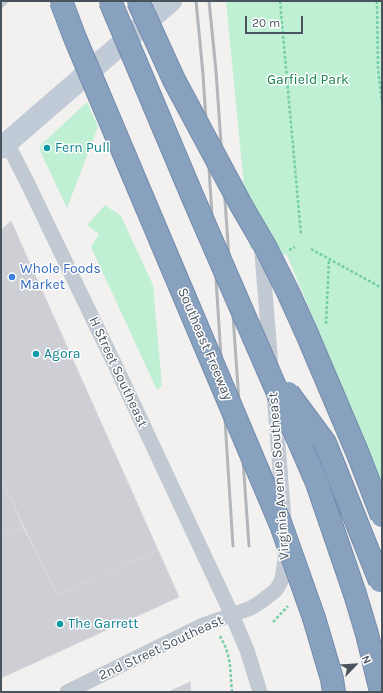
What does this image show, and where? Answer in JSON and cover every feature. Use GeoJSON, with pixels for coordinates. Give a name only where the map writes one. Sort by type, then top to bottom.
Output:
{"type":"FeatureCollection","features":[{"type":"Feature","properties":{"kind":"highway","name":"Southeast Freeway"},"geometry":{"type":"LineString","coordinates":[[61,1],[75,38],[267,492],[314,618],[332,679],[334,692]]}},
{"type":"Feature","properties":{"kind":"highway"},"geometry":{"type":"LineString","coordinates":[[110,1],[194,200],[317,483],[355,594],[367,634],[381,692]]}},
{"type":"Feature","properties":{"kind":"highway"},"geometry":{"type":"LineString","coordinates":[[138,1],[174,80],[266,248],[288,292],[358,454],[382,516]]}},
{"type":"Feature","properties":{"kind":"highway"},"geometry":{"type":"LineString","coordinates":[[265,362],[325,443],[381,583]]}},
{"type":"Feature","properties":{"kind":"main road"},"geometry":{"type":"LineString","coordinates":[[4,142],[108,56],[171,1]]}},
{"type":"Feature","properties":{"kind":"street","name":"H Street Southeast"},"geometry":{"type":"LineString","coordinates":[[4,142],[27,182],[116,367],[232,615]]}},
{"type":"Feature","properties":{"kind":"street","name":"Virginia Avenue Southeast"},"geometry":{"type":"LineString","coordinates":[[232,615],[251,608],[271,594],[282,579],[285,560],[284,528],[262,253]]}},
{"type":"Feature","properties":{"kind":"street","name":"2nd Street Southeast"},"geometry":{"type":"LineString","coordinates":[[67,692],[203,625],[232,615]]}},
{"type":"Feature","properties":{"kind":"street"},"geometry":{"type":"LineString","coordinates":[[232,615],[252,663],[260,692]]}},
{"type":"Feature","properties":{"kind":"lane"},"geometry":{"type":"LineString","coordinates":[[1,4],[4,1]]}},
{"type":"Feature","properties":{"kind":"path"},"geometry":{"type":"LineString","coordinates":[[280,1],[301,235]]}},
{"type":"Feature","properties":{"kind":"path"},"geometry":{"type":"LineString","coordinates":[[377,1],[378,70],[382,102]]}},
{"type":"Feature","properties":{"kind":"path"},"geometry":{"type":"LineString","coordinates":[[311,249],[382,288]]}},
{"type":"Feature","properties":{"kind":"path"},"geometry":{"type":"LineString","coordinates":[[326,331],[329,259]]}},
{"type":"Feature","properties":{"kind":"path"},"geometry":{"type":"LineString","coordinates":[[273,622],[289,605]]}},
{"type":"Feature","properties":{"kind":"path"},"geometry":{"type":"LineString","coordinates":[[223,642],[230,665],[232,692]]}},
{"type":"Feature","properties":{"kind":"green space","name":"Garfield Park"},"geometry":{"type":"Polygon","coordinates":[[[226,1],[382,1],[382,485],[287,255],[262,253],[250,248],[226,1]]]}},
{"type":"Feature","properties":{"kind":"green space"},"geometry":{"type":"Polygon","coordinates":[[[87,102],[98,127],[67,208],[40,149],[41,145],[87,102]]]}},
{"type":"Feature","properties":{"kind":"green space"},"geometry":{"type":"Polygon","coordinates":[[[105,205],[121,216],[153,285],[162,386],[157,390],[91,247],[99,234],[87,225],[105,205]]]}},
{"type":"Feature","properties":{"kind":"building","name":"Agora"},"geometry":{"type":"Polygon","coordinates":[[[11,221],[158,550],[57,595],[1,478],[1,230],[11,221]]]}},
{"type":"Feature","properties":{"kind":"building"},"geometry":{"type":"Polygon","coordinates":[[[1,478],[23,527],[1,537],[1,478]]]}},
{"type":"Feature","properties":{"kind":"building","name":"The Garrett"},"geometry":{"type":"Polygon","coordinates":[[[23,527],[57,595],[158,550],[179,597],[1,678],[1,537],[23,527]]]}},
{"type":"Feature","properties":{"kind":"building"},"geometry":{"type":"Polygon","coordinates":[[[190,682],[191,692],[168,692],[190,682]]]}},
{"type":"Feature","properties":{"kind":"railway"},"geometry":{"type":"LineString","coordinates":[[196,1],[203,74],[233,546]]}},
{"type":"Feature","properties":{"kind":"railway"},"geometry":{"type":"LineString","coordinates":[[209,1],[216,71],[249,546]]}},
{"type":"Feature","properties":{"kind":"place","name":"Fern Pull"},"geometry":{"type":"Point","coordinates":[47,148]}},
{"type":"Feature","properties":{"kind":"place","name":"Whole Foods Market"},"geometry":{"type":"Point","coordinates":[12,277]}},
{"type":"Feature","properties":{"kind":"place","name":"Agora"},"geometry":{"type":"Point","coordinates":[36,354]}},
{"type":"Feature","properties":{"kind":"place","name":"The Garrett"},"geometry":{"type":"Point","coordinates":[60,624]}}]}
